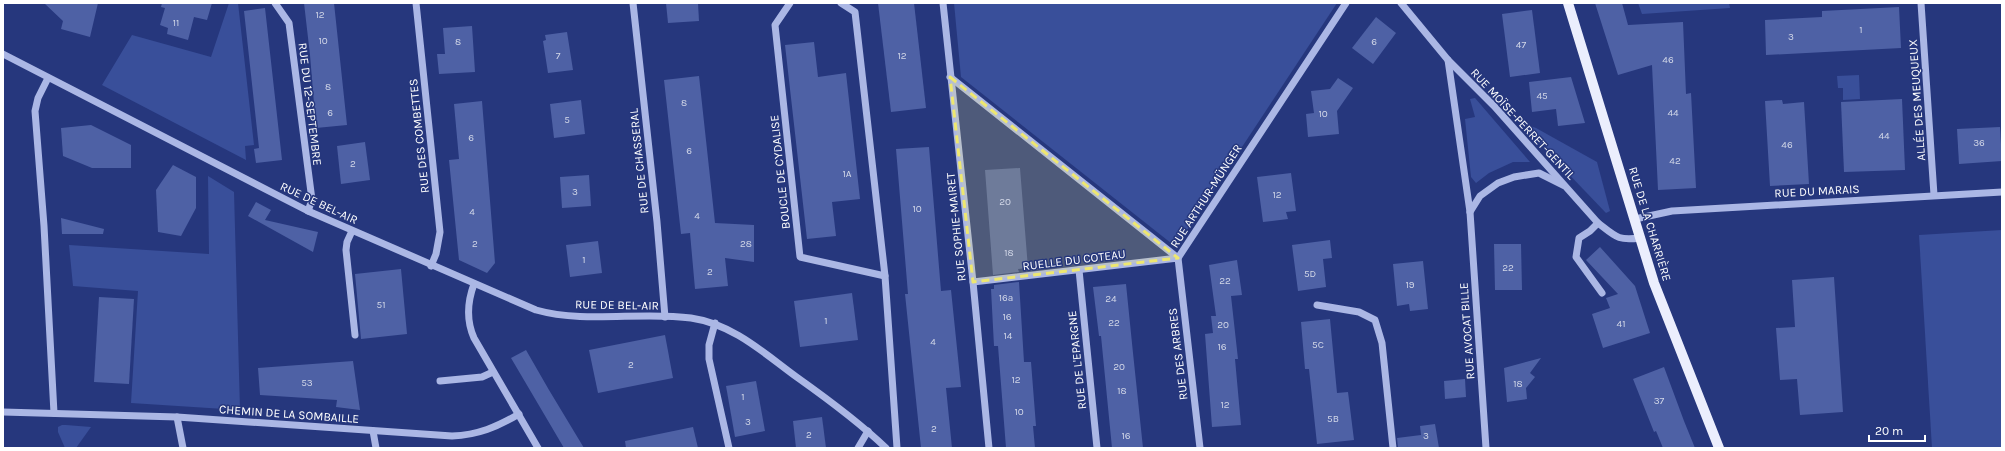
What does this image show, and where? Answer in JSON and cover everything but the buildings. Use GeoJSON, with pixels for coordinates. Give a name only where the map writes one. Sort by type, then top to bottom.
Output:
{"type":"FeatureCollection","features":[{"type":"Feature","properties":{"kind":"main road","name":"RUE DE LA CHARRIÈRE"},"geometry":{"type":"LineString","coordinates":[[1568,3],[1654,283],[1719,448]]}},
{"type":"Feature","properties":{"kind":"street","name":"RUE DU 12-SEPTEMBRE"},"geometry":{"type":"LineString","coordinates":[[275,3],[288,24],[312,200],[308,211]]}},
{"type":"Feature","properties":{"kind":"street","name":"RUE DES COMBETTES"},"geometry":{"type":"LineString","coordinates":[[416,3],[440,232],[436,252],[431,266]]}},
{"type":"Feature","properties":{"kind":"street","name":"RUE DE CHASSERAL"},"geometry":{"type":"LineString","coordinates":[[633,3],[658,229],[665,317]]}},
{"type":"Feature","properties":{"kind":"street","name":"BOUCLE DE CYDALISE"},"geometry":{"type":"LineString","coordinates":[[790,3],[775,25],[800,257],[885,276]]}},
{"type":"Feature","properties":{"kind":"street"},"geometry":{"type":"LineString","coordinates":[[841,3],[855,12],[885,276],[897,448]]}},
{"type":"Feature","properties":{"kind":"street","name":"RUE SOPHIE-MAIRET"},"geometry":{"type":"LineString","coordinates":[[943,3],[989,448]]}},
{"type":"Feature","properties":{"kind":"street","name":"RUE ARTHUR-MÜNGER"},"geometry":{"type":"LineString","coordinates":[[950,77],[1178,258],[1346,3]]}},
{"type":"Feature","properties":{"kind":"street","name":"RUE MOÏSE-PERRET-GENTIL"},"geometry":{"type":"LineString","coordinates":[[1401,3],[1448,60],[1494,106],[1598,223],[1616,237],[1625,240],[1640,238]]}},
{"type":"Feature","properties":{"kind":"street","name":"ALLÉE DES MEUQUEUX"},"geometry":{"type":"LineString","coordinates":[[1921,3],[1934,195]]}},
{"type":"Feature","properties":{"kind":"street","name":"RUE DE BEL-AIR"},"geometry":{"type":"LineString","coordinates":[[3,54],[308,211],[431,266],[536,310],[551,314],[690,318],[715,323],[739,335],[868,431],[886,448]]}},
{"type":"Feature","properties":{"kind":"street","name":"RUE AVOCAT BILLE"},"geometry":{"type":"LineString","coordinates":[[1448,60],[1470,212],[1486,448]]}},
{"type":"Feature","properties":{"kind":"street"},"geometry":{"type":"LineString","coordinates":[[48,78],[38,98],[35,111],[44,226],[54,412]]}},
{"type":"Feature","properties":{"kind":"street"},"geometry":{"type":"LineString","coordinates":[[1470,212],[1480,196],[1498,183],[1514,177],[1539,173],[1566,187]]}},
{"type":"Feature","properties":{"kind":"street","name":"RUE DU MARAIS"},"geometry":{"type":"LineString","coordinates":[[1635,219],[1672,210],[2002,192]]}},
{"type":"Feature","properties":{"kind":"street"},"geometry":{"type":"LineString","coordinates":[[1598,223],[1590,231],[1579,238],[1576,256],[1602,293]]}},
{"type":"Feature","properties":{"kind":"street"},"geometry":{"type":"LineString","coordinates":[[352,231],[347,242],[346,250],[355,335]]}},
{"type":"Feature","properties":{"kind":"street","name":"RUELLE DU COTEAU"},"geometry":{"type":"LineString","coordinates":[[973,282],[1178,258]]}},
{"type":"Feature","properties":{"kind":"street","name":"RUE DES ARBRES"},"geometry":{"type":"LineString","coordinates":[[1178,258],[1200,448]]}},
{"type":"Feature","properties":{"kind":"street","name":"RUE DE L'EPARGNE"},"geometry":{"type":"LineString","coordinates":[[1079,270],[1097,448]]}},
{"type":"Feature","properties":{"kind":"street"},"geometry":{"type":"LineString","coordinates":[[474,284],[467,310],[469,326],[493,372],[538,448]]}},
{"type":"Feature","properties":{"kind":"street"},"geometry":{"type":"LineString","coordinates":[[1317,305],[1359,312],[1375,320],[1382,343],[1393,448]]}},
{"type":"Feature","properties":{"kind":"street"},"geometry":{"type":"LineString","coordinates":[[715,323],[709,345],[709,358],[729,448]]}},
{"type":"Feature","properties":{"kind":"street"},"geometry":{"type":"LineString","coordinates":[[440,381],[482,378],[493,372]]}},
{"type":"Feature","properties":{"kind":"street","name":"CHEMIN DE LA SOMBAILLE"},"geometry":{"type":"LineString","coordinates":[[3,412],[54,412],[177,417],[373,431],[471,435],[488,431],[519,414]]}},
{"type":"Feature","properties":{"kind":"street"},"geometry":{"type":"LineString","coordinates":[[177,417],[183,448]]}},
{"type":"Feature","properties":{"kind":"street"},"geometry":{"type":"LineString","coordinates":[[373,431],[376,448]]}},
{"type":"Feature","properties":{"kind":"street"},"geometry":{"type":"LineString","coordinates":[[858,448],[868,431]]}},
{"type":"Feature","properties":{"kind":"highlighted area"},"geometry":{"type":"Polygon","coordinates":[[[950,77],[1178,258],[973,282],[950,77]]]}},
{"type":"Feature","properties":{"kind":"shaded area"},"geometry":{"type":"Polygon","coordinates":[[[229,3],[238,3],[254,145],[245,146],[246,160],[102,85],[132,35],[211,57],[229,3]]]}},
{"type":"Feature","properties":{"kind":"shaded area"},"geometry":{"type":"Polygon","coordinates":[[[954,3],[1337,3],[1176,247],[961,77],[954,3]]]}},
{"type":"Feature","properties":{"kind":"shaded area"},"geometry":{"type":"Polygon","coordinates":[[[1638,3],[1729,3],[1730,8],[1642,14],[1638,3]]]}},
{"type":"Feature","properties":{"kind":"shaded area"},"geometry":{"type":"Polygon","coordinates":[[[1859,75],[1860,99],[1843,100],[1843,88],[1838,88],[1837,76],[1859,75]]]}},
{"type":"Feature","properties":{"kind":"shaded area"},"geometry":{"type":"Polygon","coordinates":[[[1475,98],[1530,162],[1513,162],[1489,173],[1476,183],[1471,177],[1465,119],[1475,117],[1470,99],[1475,98]]]}},
{"type":"Feature","properties":{"kind":"shaded area"},"geometry":{"type":"Polygon","coordinates":[[[1519,122],[1536,128],[1597,162],[1610,211],[1606,213],[1519,122]]]}},
{"type":"Feature","properties":{"kind":"shaded area"},"geometry":{"type":"Polygon","coordinates":[[[208,176],[234,192],[240,410],[131,403],[138,291],[73,286],[69,245],[209,254],[208,176]]]}},
{"type":"Feature","properties":{"kind":"shaded area"},"geometry":{"type":"Polygon","coordinates":[[[2002,230],[2002,448],[1932,448],[1919,235],[2002,230]]]}},
{"type":"Feature","properties":{"kind":"shaded area"},"geometry":{"type":"Polygon","coordinates":[[[62,425],[91,427],[76,448],[65,448],[58,432],[58,427],[62,425]]]}}]}
